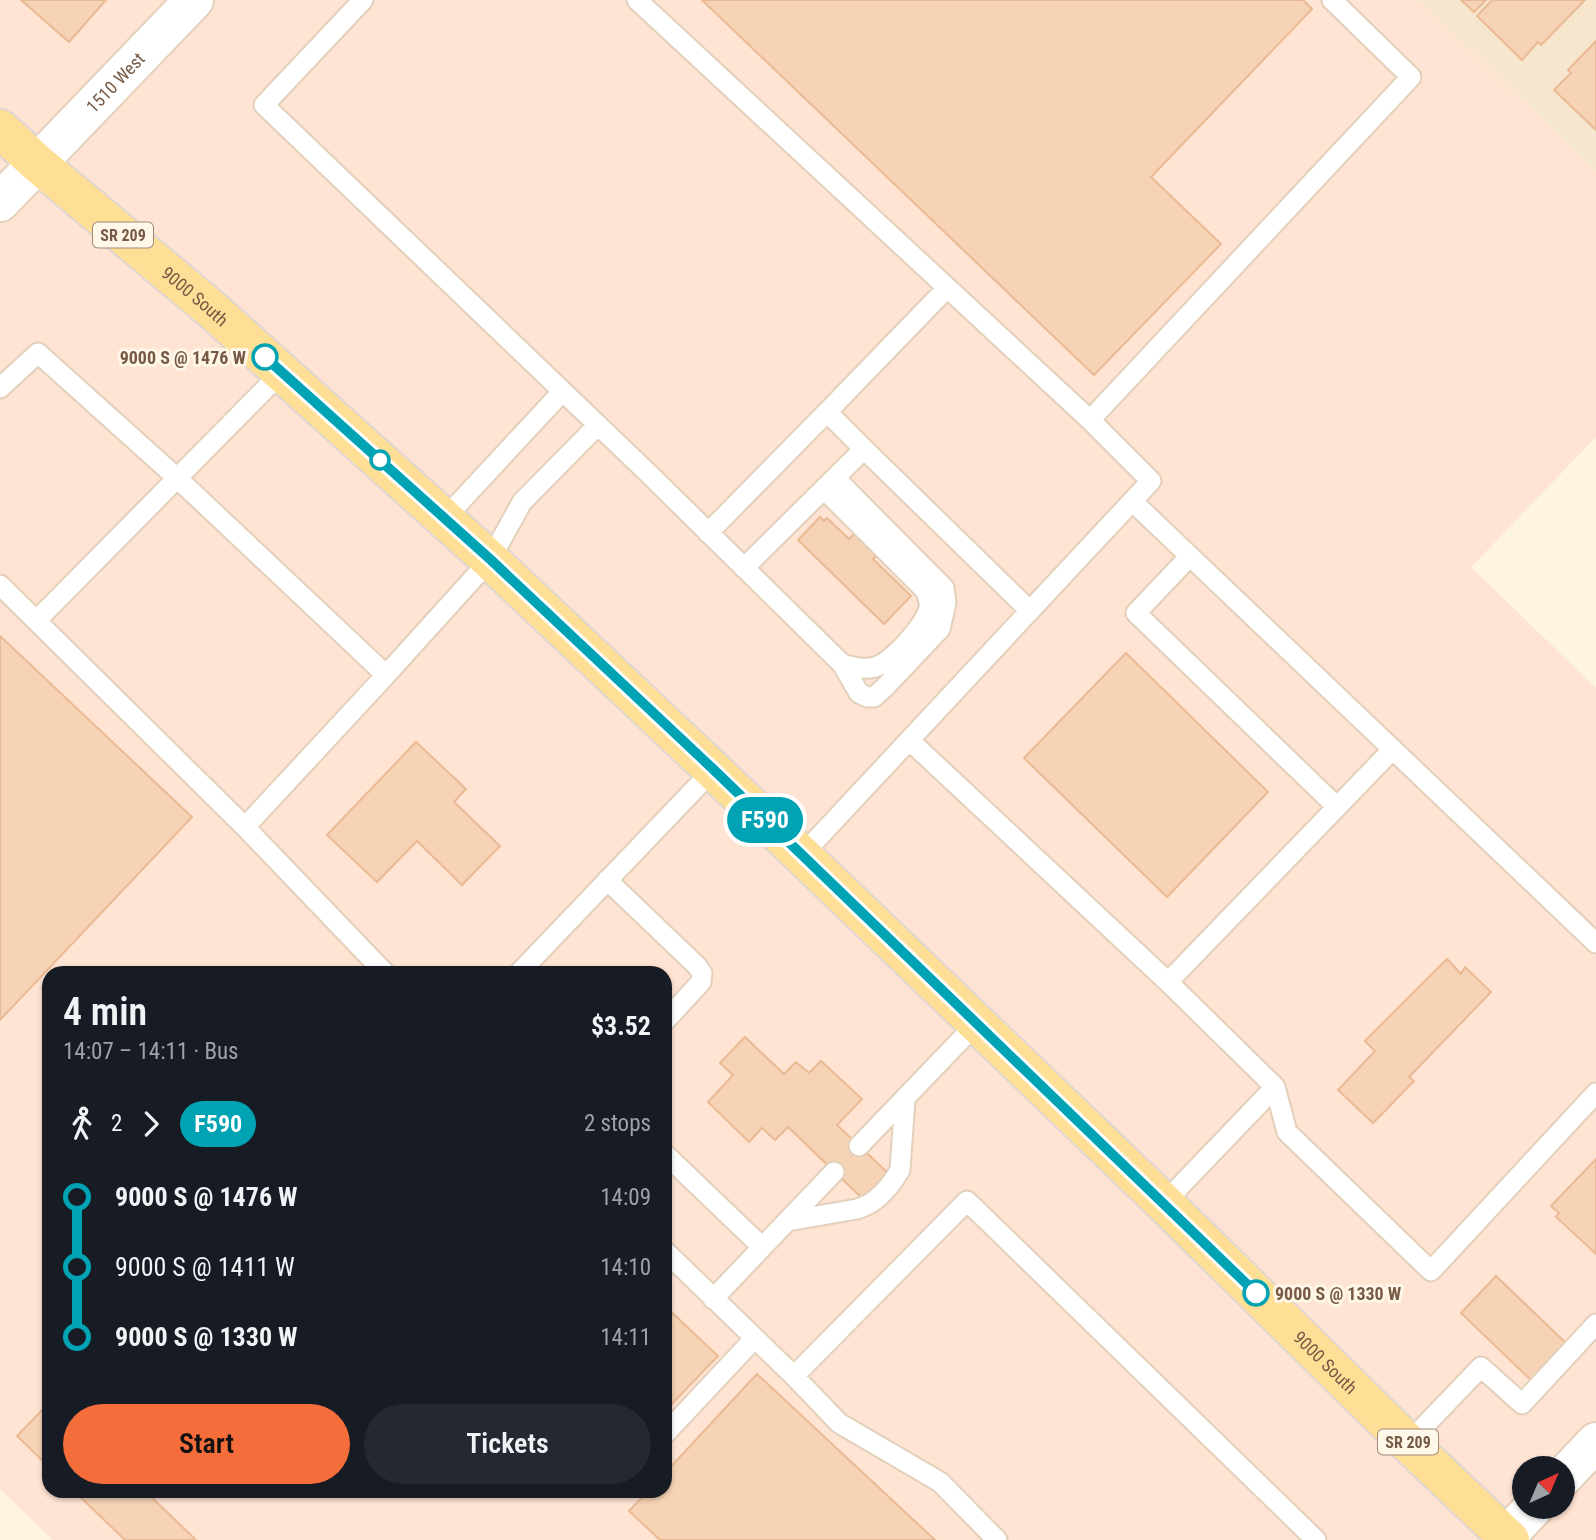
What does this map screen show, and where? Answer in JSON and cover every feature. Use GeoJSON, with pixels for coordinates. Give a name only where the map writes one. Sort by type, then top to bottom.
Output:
{"type":"FeatureCollection","features":[{"type":"Feature","properties":{"kind":"main road","name":"9000 South"},"geometry":{"type":"LineString","coordinates":[[0,129],[209,307],[491,560],[713,769],[1164,1203],[1506,1539]]}},
{"type":"Feature","properties":{"kind":"street","name":"1510 West"},"geometry":{"type":"LineString","coordinates":[[0,202],[194,0]]}},
{"type":"Feature","properties":{"kind":"street"},"geometry":{"type":"LineString","coordinates":[[1575,1464],[1596,1442]]}},
{"type":"Feature","properties":{"kind":"street"},"geometry":{"type":"LineString","coordinates":[[1506,1539],[1524,1519]]}},
{"type":"Feature","properties":{"kind":"lane"},"geometry":{"type":"LineString","coordinates":[[363,0],[264,105],[648,473],[842,664],[859,693],[874,697],[940,629],[946,603],[944,588],[829,484]]}},
{"type":"Feature","properties":{"kind":"lane"},"geometry":{"type":"LineString","coordinates":[[637,0],[1090,420],[1150,481],[802,855]]}},
{"type":"Feature","properties":{"kind":"lane"},"geometry":{"type":"LineString","coordinates":[[1090,420],[1411,77],[1332,0]]}},
{"type":"Feature","properties":{"kind":"lane"},"geometry":{"type":"LineString","coordinates":[[708,533],[947,288]]}},
{"type":"Feature","properties":{"kind":"lane"},"geometry":{"type":"LineString","coordinates":[[0,388],[38,353],[176,477],[386,675]]}},
{"type":"Feature","properties":{"kind":"lane"},"geometry":{"type":"LineString","coordinates":[[37,620],[282,372]]}},
{"type":"Feature","properties":{"kind":"lane"},"geometry":{"type":"LineString","coordinates":[[444,518],[562,392]]}},
{"type":"Feature","properties":{"kind":"lane"},"geometry":{"type":"LineString","coordinates":[[827,412],[1030,611]]}},
{"type":"Feature","properties":{"kind":"lane"},"geometry":{"type":"LineString","coordinates":[[245,827],[491,560],[522,502],[597,426]]}},
{"type":"Feature","properties":{"kind":"lane"},"geometry":{"type":"LineString","coordinates":[[744,568],[864,449]]}},
{"type":"Feature","properties":{"kind":"lane"},"geometry":{"type":"LineString","coordinates":[[829,484],[926,591],[930,606],[923,624],[887,662],[875,667],[859,668],[842,664]]}},
{"type":"Feature","properties":{"kind":"lane"},"geometry":{"type":"LineString","coordinates":[[1132,500],[1596,943]]}},
{"type":"Feature","properties":{"kind":"lane"},"geometry":{"type":"LineString","coordinates":[[1190,556],[1136,613],[1338,807]]}},
{"type":"Feature","properties":{"kind":"lane"},"geometry":{"type":"LineString","coordinates":[[0,585],[245,827],[378,966]]}},
{"type":"Feature","properties":{"kind":"lane"},"geometry":{"type":"LineString","coordinates":[[909,740],[1168,982],[1275,1087],[1287,1132],[1431,1271],[1596,1093]]}},
{"type":"Feature","properties":{"kind":"lane"},"geometry":{"type":"LineString","coordinates":[[1168,982],[1393,749]]}},
{"type":"Feature","properties":{"kind":"lane"},"geometry":{"type":"LineString","coordinates":[[526,966],[713,769]]}},
{"type":"Feature","properties":{"kind":"lane"},"geometry":{"type":"LineString","coordinates":[[607,880],[702,973],[701,982],[672,1013]]}},
{"type":"Feature","properties":{"kind":"lane"},"geometry":{"type":"LineString","coordinates":[[859,1146],[977,1023]]}},
{"type":"Feature","properties":{"kind":"lane"},"geometry":{"type":"LineString","coordinates":[[1164,1203],[1275,1087]]}},
{"type":"Feature","properties":{"kind":"lane"},"geometry":{"type":"LineString","coordinates":[[788,1221],[858,1209],[874,1202],[900,1170],[905,1099]]}},
{"type":"Feature","properties":{"kind":"lane"},"geometry":{"type":"LineString","coordinates":[[672,1161],[762,1247]]}},
{"type":"Feature","properties":{"kind":"lane"},"geometry":{"type":"LineString","coordinates":[[713,1299],[835,1172]]}},
{"type":"Feature","properties":{"kind":"lane"},"geometry":{"type":"LineString","coordinates":[[794,1376],[967,1200],[1316,1540]]}},
{"type":"Feature","properties":{"kind":"lane"},"geometry":{"type":"LineString","coordinates":[[672,1258],[839,1423],[940,1482],[997,1540]]}},
{"type":"Feature","properties":{"kind":"lane"},"geometry":{"type":"LineString","coordinates":[[1408,1443],[1481,1367],[1522,1404],[1596,1324]]}},
{"type":"Feature","properties":{"kind":"lane"},"geometry":{"type":"LineString","coordinates":[[672,1427],[754,1339]]}},
{"type":"Feature","properties":{"kind":"shaded area"},"geometry":{"type":"Polygon","coordinates":[[[0,0],[1418,0],[1596,171],[1596,437],[1471,567],[1596,688],[1596,1540],[53,1540],[0,1489],[0,0]]]}},
{"type":"Feature","properties":{"kind":"shaded area"},"geometry":{"type":"Polygon","coordinates":[[[1418,0],[1596,0],[1596,171],[1418,0]]]}},
{"type":"Feature","properties":{"kind":"building"},"geometry":{"type":"Polygon","coordinates":[[[21,0],[106,0],[69,42],[21,0]]]}},
{"type":"Feature","properties":{"kind":"building"},"geometry":{"type":"Polygon","coordinates":[[[702,0],[1303,0],[1312,9],[1151,177],[1221,244],[1094,375],[702,0]]]}},
{"type":"Feature","properties":{"kind":"building"},"geometry":{"type":"Polygon","coordinates":[[[1461,0],[1486,0],[1474,12],[1461,0]]]}},
{"type":"Feature","properties":{"kind":"building"},"geometry":{"type":"Polygon","coordinates":[[[1492,0],[1585,0],[1541,45],[1538,42],[1522,60],[1477,16],[1492,0]]]}},
{"type":"Feature","properties":{"kind":"building"},"geometry":{"type":"Polygon","coordinates":[[[1596,41],[1596,130],[1554,90],[1571,73],[1568,70],[1596,41]]]}},
{"type":"Feature","properties":{"kind":"building"},"geometry":{"type":"Polygon","coordinates":[[[820,517],[824,521],[827,518],[849,539],[855,533],[877,555],[873,559],[911,596],[884,624],[798,540],[820,517]]]}},
{"type":"Feature","properties":{"kind":"building"},"geometry":{"type":"Polygon","coordinates":[[[0,636],[192,817],[51,966],[42,966],[42,976],[0,1020],[0,636]]]}},
{"type":"Feature","properties":{"kind":"building"},"geometry":{"type":"Polygon","coordinates":[[[1126,653],[1268,792],[1167,897],[1024,758],[1126,653]]]}},
{"type":"Feature","properties":{"kind":"building"},"geometry":{"type":"Polygon","coordinates":[[[416,742],[466,789],[454,802],[500,846],[462,885],[417,841],[377,882],[327,835],[416,742]]]}},
{"type":"Feature","properties":{"kind":"building"},"geometry":{"type":"Polygon","coordinates":[[[1447,959],[1461,974],[1465,967],[1491,992],[1409,1077],[1414,1081],[1373,1123],[1338,1090],[1375,1051],[1365,1041],[1447,959]]]}},
{"type":"Feature","properties":{"kind":"building"},"geometry":{"type":"Polygon","coordinates":[[[745,1037],[784,1074],[796,1062],[809,1073],[821,1061],[862,1099],[837,1125],[889,1174],[864,1200],[788,1127],[775,1140],[762,1128],[749,1142],[708,1102],[733,1075],[720,1063],[745,1037]]]}},
{"type":"Feature","properties":{"kind":"building"},"geometry":{"type":"Polygon","coordinates":[[[1596,1159],[1596,1254],[1556,1217],[1559,1213],[1551,1206],[1596,1159]]]}},
{"type":"Feature","properties":{"kind":"building"},"geometry":{"type":"Polygon","coordinates":[[[1496,1276],[1568,1345],[1533,1382],[1461,1313],[1496,1276]]]}},
{"type":"Feature","properties":{"kind":"building"},"geometry":{"type":"Polygon","coordinates":[[[672,1313],[718,1356],[672,1404],[672,1313]]]}},
{"type":"Feature","properties":{"kind":"building"},"geometry":{"type":"Polygon","coordinates":[[[757,1374],[935,1540],[660,1540],[629,1511],[641,1498],[672,1498],[672,1465],[757,1374]]]}},
{"type":"Feature","properties":{"kind":"building"},"geometry":{"type":"Polygon","coordinates":[[[42,1410],[42,1460],[17,1436],[42,1410]]]}},
{"type":"Feature","properties":{"kind":"building"},"geometry":{"type":"Polygon","coordinates":[[[81,1498],[152,1498],[196,1540],[125,1540],[81,1498]]]}},
{"type":"Feature","properties":{"kind":"bus line","name":"F590"},"geometry":{"type":"LineString","coordinates":[[265,357],[491,560],[713,769],[1256,1293]]}},
{"type":"Feature","properties":{"kind":"place","name":"9000 S @ 1476 W"},"geometry":{"type":"Point","coordinates":[265,357]}},
{"type":"Feature","properties":{"kind":"place","name":"9000 S @ 1330 W"},"geometry":{"type":"Point","coordinates":[1256,1293]}}]}
